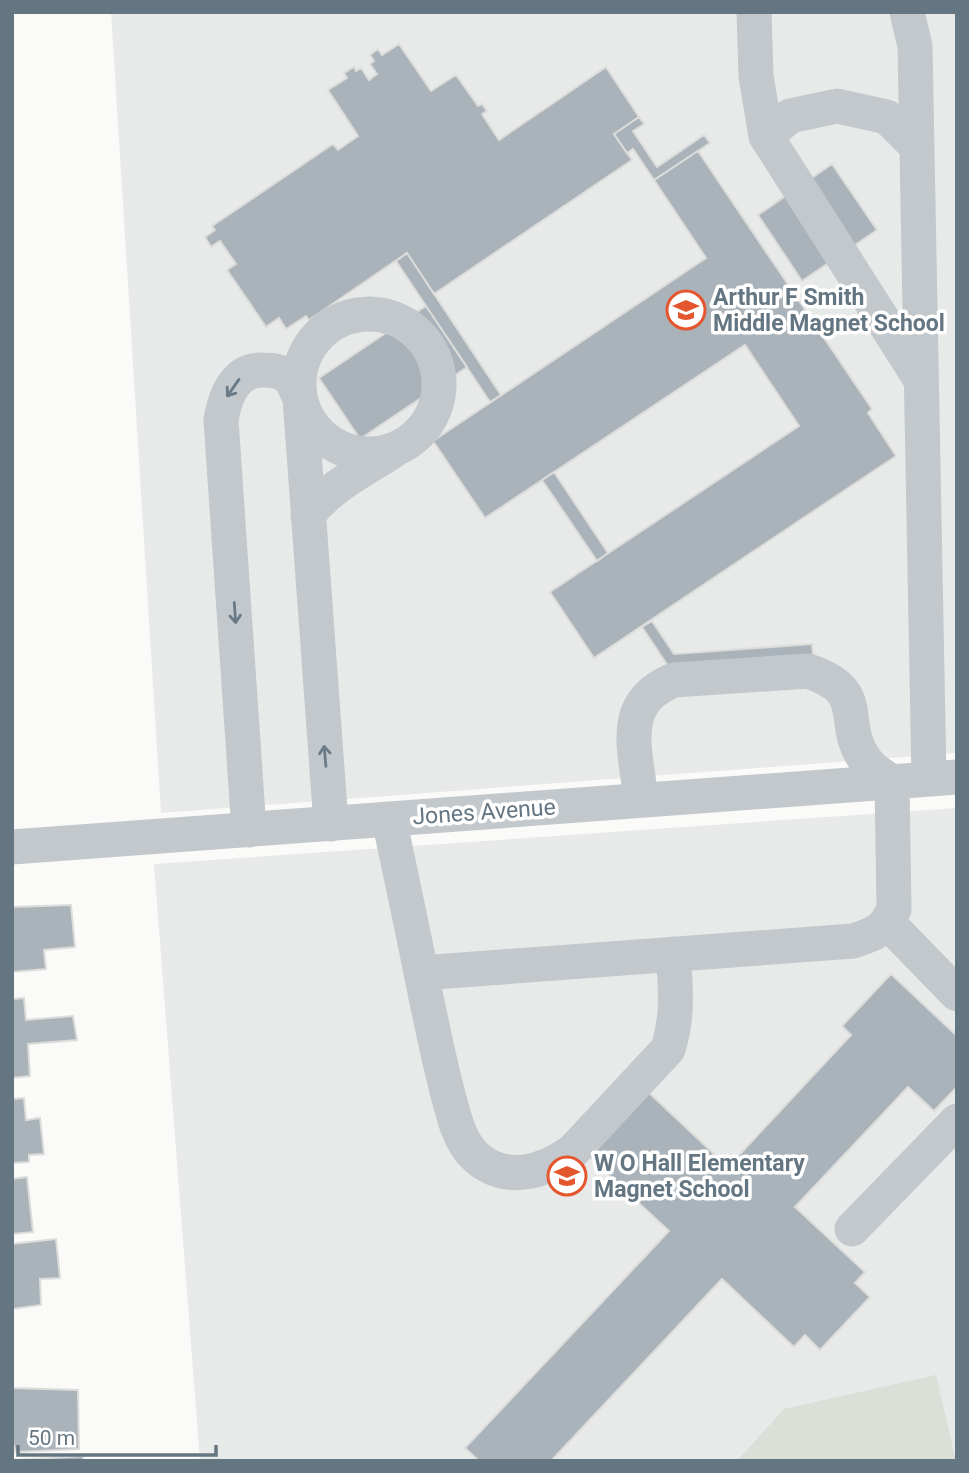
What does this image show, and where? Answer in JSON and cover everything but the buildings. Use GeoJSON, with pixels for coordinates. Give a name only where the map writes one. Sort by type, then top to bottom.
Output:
{"type":"FeatureCollection","features":[{"type":"Feature","properties":{"kind":"street"},"geometry":{"type":"LineString","coordinates":[[754,12],[756,76],[766,136],[921,380]]}},
{"type":"Feature","properties":{"kind":"street"},"geometry":{"type":"LineString","coordinates":[[907,12],[915,46],[921,380],[943,778]]}},
{"type":"Feature","properties":{"kind":"street"},"geometry":{"type":"LineString","coordinates":[[766,136],[790,116],[837,106],[887,117],[917,147]]}},
{"type":"Feature","properties":{"kind":"street"},"geometry":{"type":"LineString","coordinates":[[308,516],[317,503],[413,439],[429,421],[438,398],[439,373],[432,352],[419,334],[401,321],[379,314],[357,315],[336,322],[318,335],[305,354],[299,375],[308,516],[331,824]]}},
{"type":"Feature","properties":{"kind":"street"},"geometry":{"type":"LineString","coordinates":[[249,830],[221,419],[226,397],[232,386],[246,373],[290,363],[305,354]]}},
{"type":"Feature","properties":{"kind":"street"},"geometry":{"type":"LineString","coordinates":[[268,370],[280,372],[290,380],[308,421],[324,439],[345,451],[369,455],[393,451]]}},
{"type":"Feature","properties":{"kind":"street"},"geometry":{"type":"LineString","coordinates":[[421,973],[853,942],[873,934],[888,923],[894,909],[892,782],[867,763],[858,748],[850,706],[842,690],[828,677],[808,671],[674,680],[657,687],[644,699],[636,714],[634,729],[641,800]]}},
{"type":"Feature","properties":{"kind":"street","name":"Jones Avenue"},"geometry":{"type":"LineString","coordinates":[[12,847],[943,778]]}},
{"type":"Feature","properties":{"kind":"street"},"geometry":{"type":"LineString","coordinates":[[389,819],[421,973],[457,1125],[465,1144],[476,1158],[495,1169],[515,1173],[537,1171],[556,1163],[573,1151],[668,1049],[675,1028],[673,954]]}},
{"type":"Feature","properties":{"kind":"street"},"geometry":{"type":"LineString","coordinates":[[888,923],[957,994]]}},
{"type":"Feature","properties":{"kind":"street"},"geometry":{"type":"LineString","coordinates":[[852,1229],[957,1121]]}},
{"type":"Feature","properties":{"kind":"shaded area"},"geometry":{"type":"Polygon","coordinates":[[[111,12],[957,12],[957,753],[161,813],[111,12]]]}},
{"type":"Feature","properties":{"kind":"shaded area","name":"W O Hall Elementary Magnet School"},"geometry":{"type":"Polygon","coordinates":[[[957,808],[957,1461],[200,1461],[154,864],[957,808]]]}},
{"type":"Feature","properties":{"kind":"shaded area"},"geometry":{"type":"Polygon","coordinates":[[[936,1375],[956,1461],[737,1461],[784,1409],[936,1375]]]}},
{"type":"Feature","properties":{"kind":"place","name":"Arthur F Smith Middle Magnet School"},"geometry":{"type":"Point","coordinates":[686,310]}},
{"type":"Feature","properties":{"kind":"place","name":"W O Hall Elementary Magnet School"},"geometry":{"type":"Point","coordinates":[567,1176]}}]}
